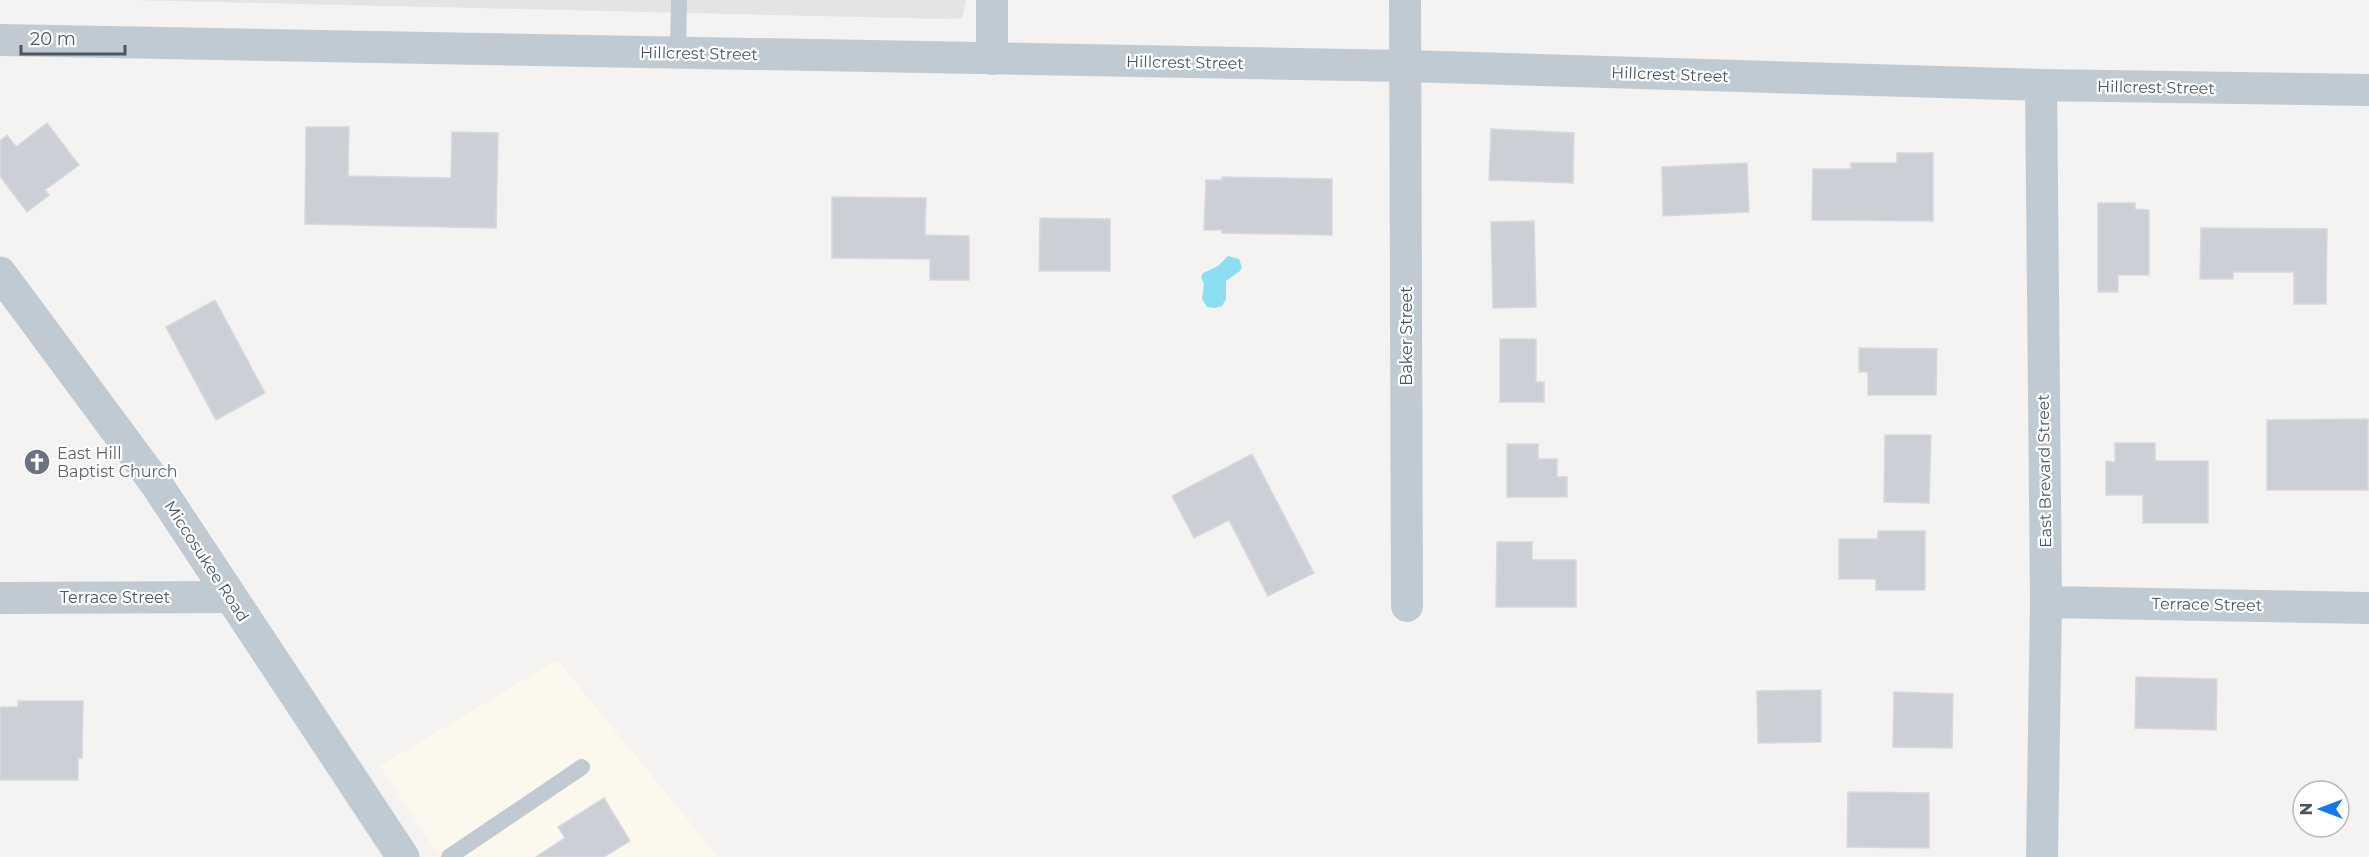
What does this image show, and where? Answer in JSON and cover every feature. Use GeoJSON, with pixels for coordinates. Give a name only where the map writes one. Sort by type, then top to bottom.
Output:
{"type":"FeatureCollection","features":[{"type":"Feature","properties":{"kind":"street"},"geometry":{"type":"LineString","coordinates":[[992,0],[992,59]]}},
{"type":"Feature","properties":{"kind":"street","name":"Baker Street"},"geometry":{"type":"LineString","coordinates":[[1405,0],[1407,606]]}},
{"type":"Feature","properties":{"kind":"street","name":"Hillcrest Street"},"geometry":{"type":"LineString","coordinates":[[0,40],[1405,66],[2041,85],[2369,90]]}},
{"type":"Feature","properties":{"kind":"street","name":"East Brevard Street"},"geometry":{"type":"LineString","coordinates":[[2041,85],[2046,602],[2042,857]]}},
{"type":"Feature","properties":{"kind":"street","name":"Miccosukee Road"},"geometry":{"type":"LineString","coordinates":[[0,273],[158,485],[403,857]]}},
{"type":"Feature","properties":{"kind":"street","name":"Terrace Street"},"geometry":{"type":"LineString","coordinates":[[0,598],[230,597]]}},
{"type":"Feature","properties":{"kind":"street","name":"Terrace Street"},"geometry":{"type":"LineString","coordinates":[[2046,602],[2369,608]]}},
{"type":"Feature","properties":{"kind":"lane"},"geometry":{"type":"LineString","coordinates":[[678,53],[679,0]]}},
{"type":"Feature","properties":{"kind":"lane"},"geometry":{"type":"LineString","coordinates":[[449,857],[582,767]]}},
{"type":"Feature","properties":{"kind":"shaded area"},"geometry":{"type":"Polygon","coordinates":[[[130,0],[966,0],[962,18],[946,19],[130,0]]]}},
{"type":"Feature","properties":{"kind":"shaded area"},"geometry":{"type":"Polygon","coordinates":[[[557,660],[718,857],[440,857],[380,766],[557,660]]]}},
{"type":"Feature","properties":{"kind":"water"},"geometry":{"type":"Polygon","coordinates":[[[1228,256],[1239,259],[1242,267],[1226,281],[1226,299],[1222,306],[1207,307],[1202,299],[1204,284],[1201,277],[1203,273],[1218,266],[1228,256]]]}},
{"type":"Feature","properties":{"kind":"building"},"geometry":{"type":"Polygon","coordinates":[[[47,123],[79,165],[45,190],[49,195],[27,212],[0,176],[0,141],[7,135],[16,147],[47,123]]]}},
{"type":"Feature","properties":{"kind":"building"},"geometry":{"type":"Polygon","coordinates":[[[306,127],[349,127],[348,176],[451,178],[452,132],[498,133],[496,228],[305,224],[306,127]]]}},
{"type":"Feature","properties":{"kind":"building"},"geometry":{"type":"Polygon","coordinates":[[[1491,129],[1574,133],[1573,183],[1489,180],[1491,129]]]}},
{"type":"Feature","properties":{"kind":"building"},"geometry":{"type":"Polygon","coordinates":[[[1897,153],[1933,153],[1933,221],[1812,220],[1813,169],[1851,169],[1851,163],[1897,163],[1897,153]]]}},
{"type":"Feature","properties":{"kind":"building"},"geometry":{"type":"Polygon","coordinates":[[[1747,163],[1749,212],[1663,216],[1662,167],[1747,163]]]}},
{"type":"Feature","properties":{"kind":"building"},"geometry":{"type":"Polygon","coordinates":[[[1222,177],[1332,179],[1332,235],[1222,233],[1222,230],[1204,230],[1206,180],[1222,180],[1222,177]]]}},
{"type":"Feature","properties":{"kind":"building"},"geometry":{"type":"Polygon","coordinates":[[[832,197],[926,198],[925,235],[969,236],[969,280],[930,280],[930,259],[832,258],[832,197]]]}},
{"type":"Feature","properties":{"kind":"building"},"geometry":{"type":"Polygon","coordinates":[[[2098,203],[2135,203],[2135,209],[2149,210],[2149,275],[2118,275],[2118,292],[2098,292],[2098,203]]]}},
{"type":"Feature","properties":{"kind":"building"},"geometry":{"type":"Polygon","coordinates":[[[1040,218],[1110,219],[1110,271],[1039,271],[1040,218]]]}},
{"type":"Feature","properties":{"kind":"building"},"geometry":{"type":"Polygon","coordinates":[[[1534,221],[1536,307],[1493,308],[1491,222],[1534,221]]]}},
{"type":"Feature","properties":{"kind":"building"},"geometry":{"type":"Polygon","coordinates":[[[2201,228],[2327,229],[2326,304],[2294,304],[2294,272],[2233,272],[2233,279],[2200,279],[2201,228]]]}},
{"type":"Feature","properties":{"kind":"building"},"geometry":{"type":"Polygon","coordinates":[[[215,300],[265,393],[216,420],[166,327],[215,300]]]}},
{"type":"Feature","properties":{"kind":"building"},"geometry":{"type":"Polygon","coordinates":[[[1500,339],[1536,339],[1536,382],[1544,382],[1544,402],[1500,402],[1500,339]]]}},
{"type":"Feature","properties":{"kind":"building"},"geometry":{"type":"Polygon","coordinates":[[[1859,348],[1937,349],[1936,395],[1868,395],[1868,372],[1859,372],[1859,348]]]}},
{"type":"Feature","properties":{"kind":"building"},"geometry":{"type":"Polygon","coordinates":[[[2368,419],[2368,490],[2267,490],[2267,420],[2368,419]]]}},
{"type":"Feature","properties":{"kind":"building"},"geometry":{"type":"Polygon","coordinates":[[[1885,435],[1931,435],[1929,503],[1884,502],[1885,435]]]}},
{"type":"Feature","properties":{"kind":"building"},"geometry":{"type":"Polygon","coordinates":[[[2115,443],[2155,443],[2155,461],[2208,461],[2208,523],[2143,523],[2143,495],[2106,495],[2106,461],[2115,462],[2115,443]]]}},
{"type":"Feature","properties":{"kind":"building"},"geometry":{"type":"Polygon","coordinates":[[[1507,444],[1538,444],[1538,459],[1557,459],[1557,477],[1567,477],[1567,497],[1507,497],[1507,444]]]}},
{"type":"Feature","properties":{"kind":"building"},"geometry":{"type":"Polygon","coordinates":[[[1252,454],[1314,573],[1268,596],[1229,520],[1194,538],[1172,496],[1252,454]]]}},
{"type":"Feature","properties":{"kind":"building"},"geometry":{"type":"Polygon","coordinates":[[[1878,531],[1925,531],[1925,590],[1876,590],[1876,579],[1839,579],[1839,539],[1878,539],[1878,531]]]}},
{"type":"Feature","properties":{"kind":"building"},"geometry":{"type":"Polygon","coordinates":[[[1497,542],[1532,542],[1532,560],[1576,560],[1576,607],[1496,607],[1497,542]]]}},
{"type":"Feature","properties":{"kind":"building"},"geometry":{"type":"Polygon","coordinates":[[[2136,677],[2217,679],[2216,730],[2135,728],[2136,677]]]}},
{"type":"Feature","properties":{"kind":"building"},"geometry":{"type":"Polygon","coordinates":[[[1821,690],[1821,742],[1758,743],[1757,691],[1821,690]]]}},
{"type":"Feature","properties":{"kind":"building"},"geometry":{"type":"Polygon","coordinates":[[[1894,692],[1953,694],[1952,748],[1893,747],[1894,692]]]}},
{"type":"Feature","properties":{"kind":"building"},"geometry":{"type":"Polygon","coordinates":[[[18,701],[83,701],[82,758],[78,758],[78,780],[0,780],[0,707],[18,707],[18,701]]]}},
{"type":"Feature","properties":{"kind":"building"},"geometry":{"type":"Polygon","coordinates":[[[1848,792],[1929,793],[1929,848],[1847,847],[1848,792]]]}},
{"type":"Feature","properties":{"kind":"building"},"geometry":{"type":"Polygon","coordinates":[[[604,798],[630,841],[604,857],[536,857],[565,838],[558,827],[604,798]]]}},
{"type":"Feature","properties":{"kind":"place","name":"East Hill Baptist Church"},"geometry":{"type":"Point","coordinates":[37,462]}}]}
